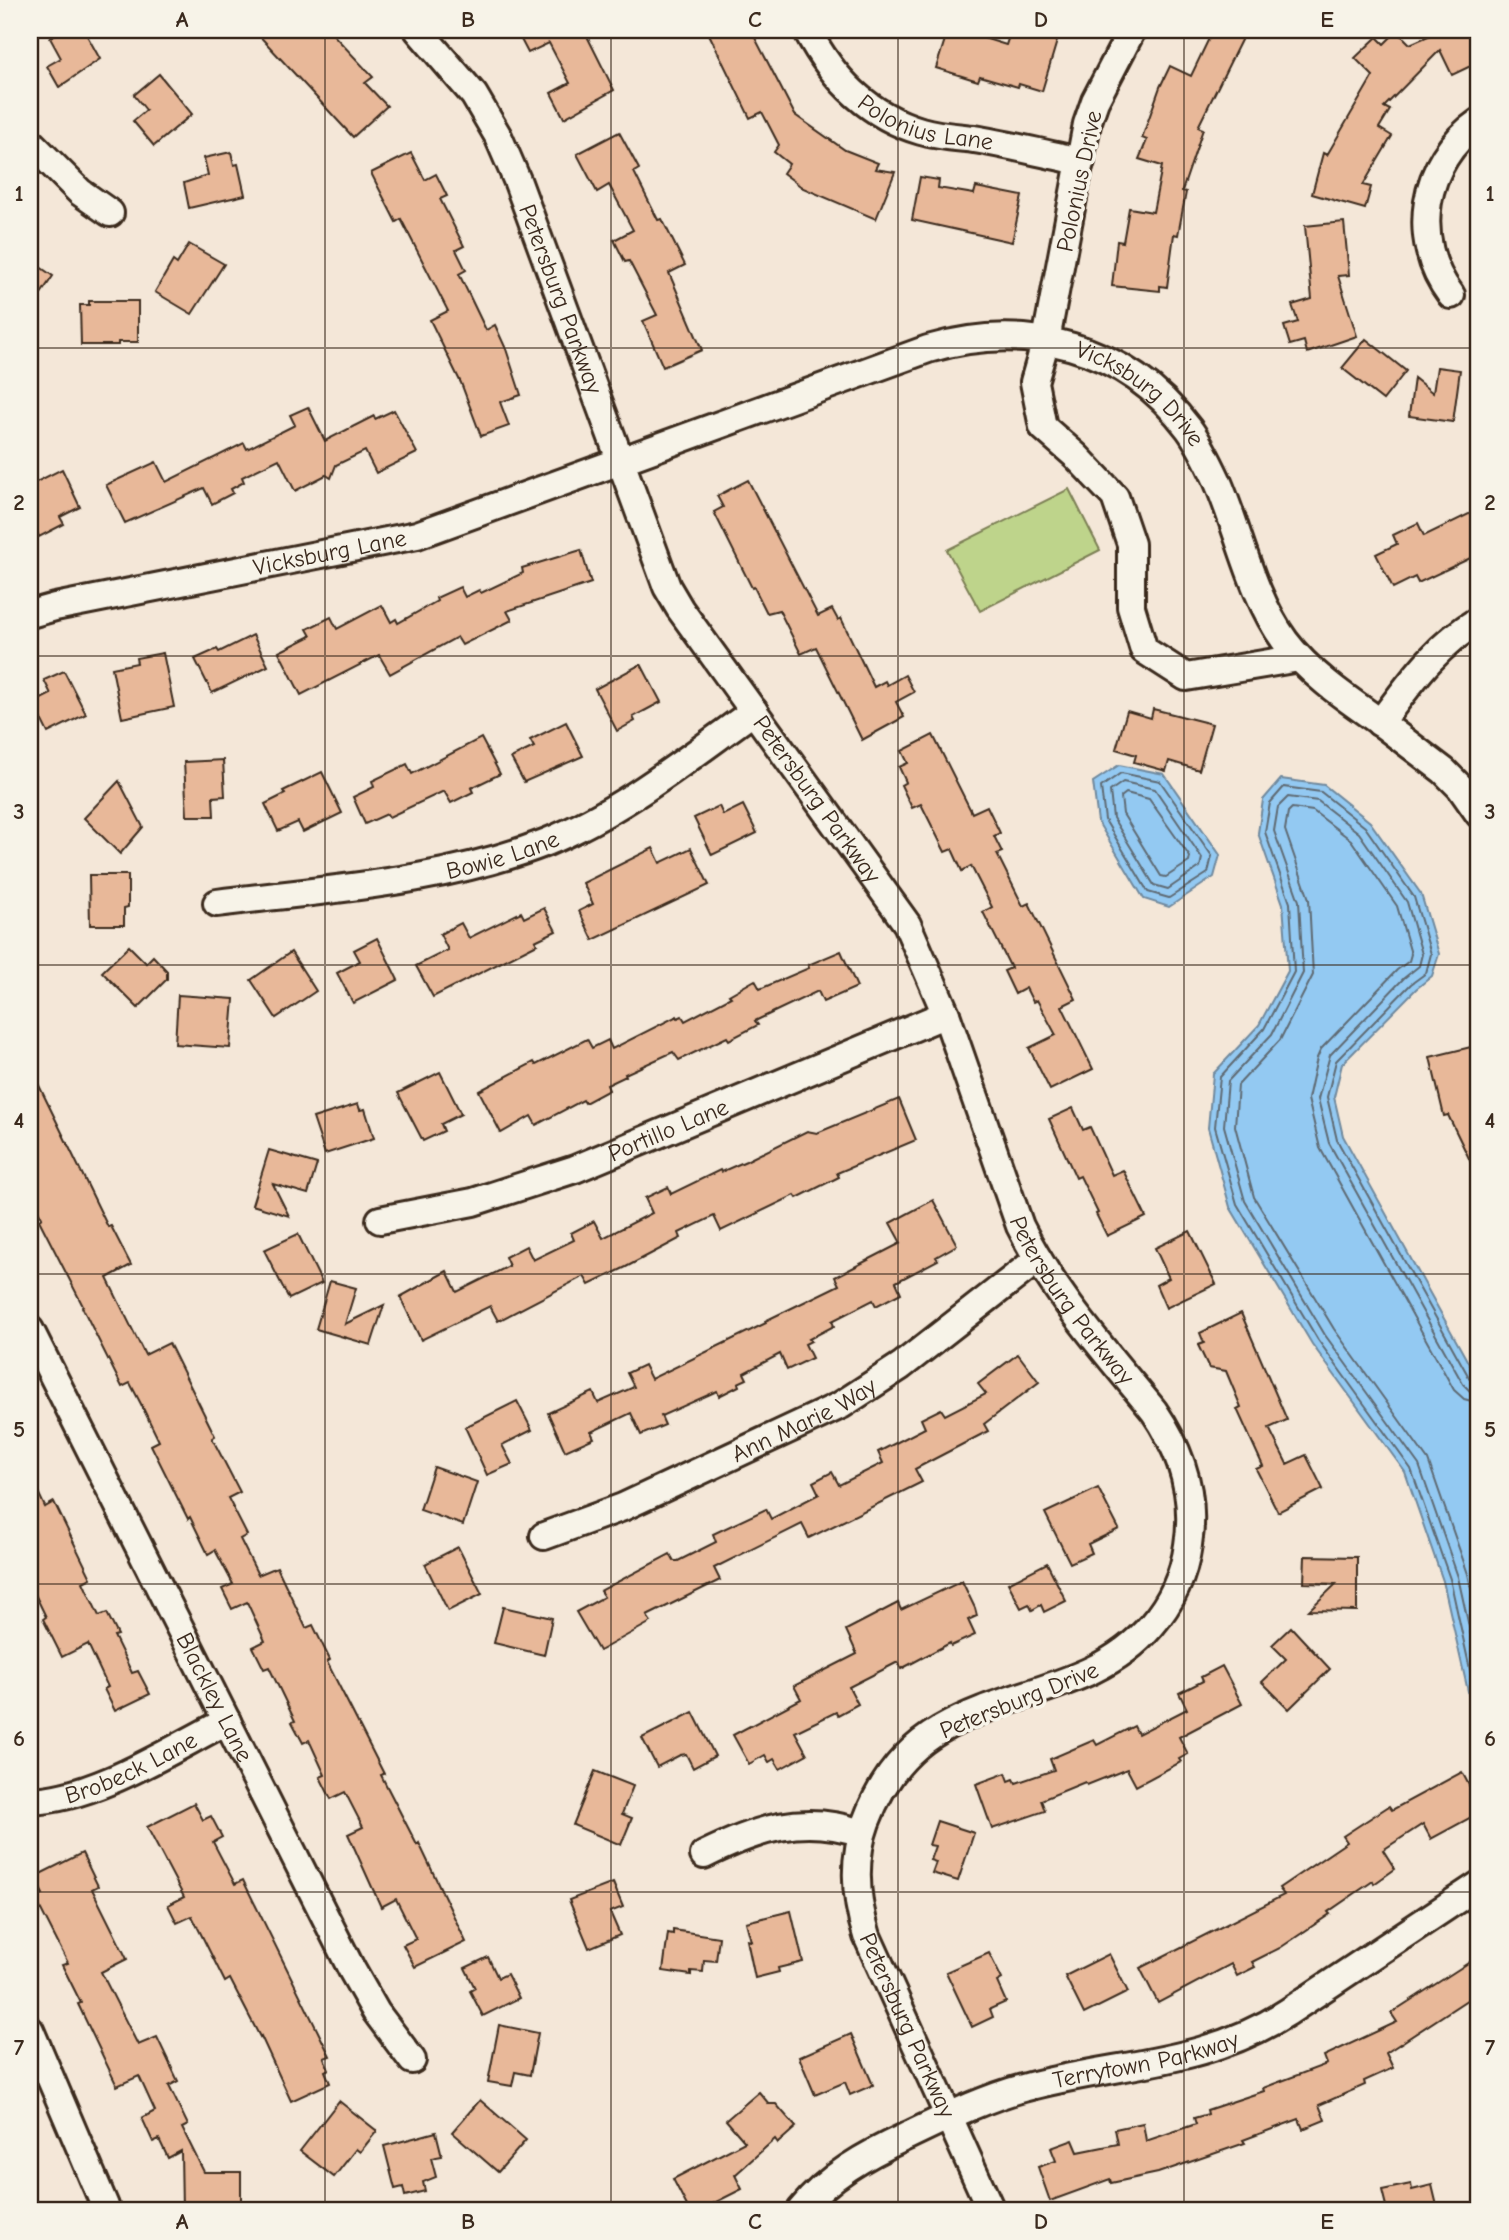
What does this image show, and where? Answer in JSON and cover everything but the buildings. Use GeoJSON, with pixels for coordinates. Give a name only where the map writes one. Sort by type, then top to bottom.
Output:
{"type":"FeatureCollection","features":[{"type":"Feature","properties":{"kind":"street","name":"Petersburg Parkway"},"geometry":{"type":"LineString","coordinates":[[418,30],[467,85],[498,136],[517,180],[667,587],[907,924],[946,1014],[1020,1226],[1058,1292],[1168,1431],[1189,1487],[1192,1511],[1191,1535],[1183,1571]]}},
{"type":"Feature","properties":{"kind":"street","name":"Polonius Lane"},"geometry":{"type":"LineString","coordinates":[[807,30],[825,63],[840,82],[877,112],[899,123],[933,134],[975,139],[1080,161]]}},
{"type":"Feature","properties":{"kind":"street","name":"Polonius Drive"},"geometry":{"type":"LineString","coordinates":[[1132,30],[1087,124],[1046,340],[1034,382],[1043,427],[1076,456],[1115,497],[1131,544],[1131,607],[1144,650],[1186,677],[1299,658]]}},
{"type":"Feature","properties":{"kind":"street"},"geometry":{"type":"LineString","coordinates":[[1451,295],[1431,258],[1426,205],[1441,163],[1454,145],[1479,122]]}},
{"type":"Feature","properties":{"kind":"street"},"geometry":{"type":"LineString","coordinates":[[30,142],[80,192],[110,213]]}},
{"type":"Feature","properties":{"kind":"street","name":"Vicksburg Drive"},"geometry":{"type":"LineString","coordinates":[[621,462],[950,342],[999,336],[1046,340],[1074,347],[1121,368],[1160,396],[1190,430],[1217,482],[1261,600],[1284,640],[1299,658],[1325,682],[1444,771],[1460,787],[1479,814]]}},
{"type":"Feature","properties":{"kind":"street","name":"Vicksburg Lane"},"geometry":{"type":"LineString","coordinates":[[30,614],[417,535],[621,462]]}},
{"type":"Feature","properties":{"kind":"street"},"geometry":{"type":"LineString","coordinates":[[1380,723],[1419,670],[1438,650],[1479,620]]}},
{"type":"Feature","properties":{"kind":"street","name":"Bowie Lane"},"geometry":{"type":"LineString","coordinates":[[217,903],[435,875],[524,850],[568,832],[621,804],[754,711]]}},
{"type":"Feature","properties":{"kind":"street","name":"Portillo Lane"},"geometry":{"type":"LineString","coordinates":[[380,1220],[473,1202],[575,1169],[946,1014]]}},
{"type":"Feature","properties":{"kind":"street","name":"Ann Marie Way"},"geometry":{"type":"LineString","coordinates":[[544,1536],[645,1498],[841,1405],[901,1366],[1038,1259]]}},
{"type":"Feature","properties":{"kind":"street","name":"Blackley Lane"},"geometry":{"type":"LineString","coordinates":[[30,1330],[352,1970],[376,2012],[412,2060]]}},
{"type":"Feature","properties":{"kind":"street","name":"Petersburg Drive"},"geometry":{"type":"LineString","coordinates":[[861,1833],[880,1789],[893,1770],[919,1745],[958,1720],[1077,1678],[1120,1656],[1138,1641],[1162,1613],[1183,1571]]}},
{"type":"Feature","properties":{"kind":"street","name":"Brobeck Lane"},"geometry":{"type":"LineString","coordinates":[[30,1801],[67,1797],[95,1787],[227,1721]]}},
{"type":"Feature","properties":{"kind":"street"},"geometry":{"type":"LineString","coordinates":[[704,1855],[755,1832],[791,1824],[840,1826],[861,1833]]}},
{"type":"Feature","properties":{"kind":"street","name":"Petersburg Parkway"},"geometry":{"type":"LineString","coordinates":[[861,1833],[856,1891],[864,1925],[947,2117],[991,2210]]}},
{"type":"Feature","properties":{"kind":"street","name":"Terrytown Parkway"},"geometry":{"type":"LineString","coordinates":[[801,2210],[828,2183],[854,2163],[947,2117],[1023,2088],[1180,2057],[1235,2040],[1279,2018],[1479,1885]]}},
{"type":"Feature","properties":{"kind":"street"},"geometry":{"type":"LineString","coordinates":[[30,2030],[105,2206]]}},
{"type":"Feature","properties":{"kind":"green space"},"geometry":{"type":"Polygon","coordinates":[[[1069,489],[1100,550],[980,611],[947,550],[1069,489]]]}},
{"type":"Feature","properties":{"kind":"water"},"geometry":{"type":"Polygon","coordinates":[[[1119,765],[1164,774],[1220,855],[1214,877],[1169,907],[1144,899],[1098,822],[1093,782],[1119,765]]]}},
{"type":"Feature","properties":{"kind":"water"},"geometry":{"type":"Polygon","coordinates":[[[1281,779],[1324,785],[1370,822],[1421,894],[1439,954],[1432,976],[1342,1064],[1334,1097],[1343,1136],[1479,1382],[1479,1740],[1443,1581],[1405,1472],[1312,1344],[1230,1207],[1208,1128],[1213,1074],[1259,1025],[1288,971],[1283,904],[1258,833],[1263,800],[1281,779]]]}}]}
